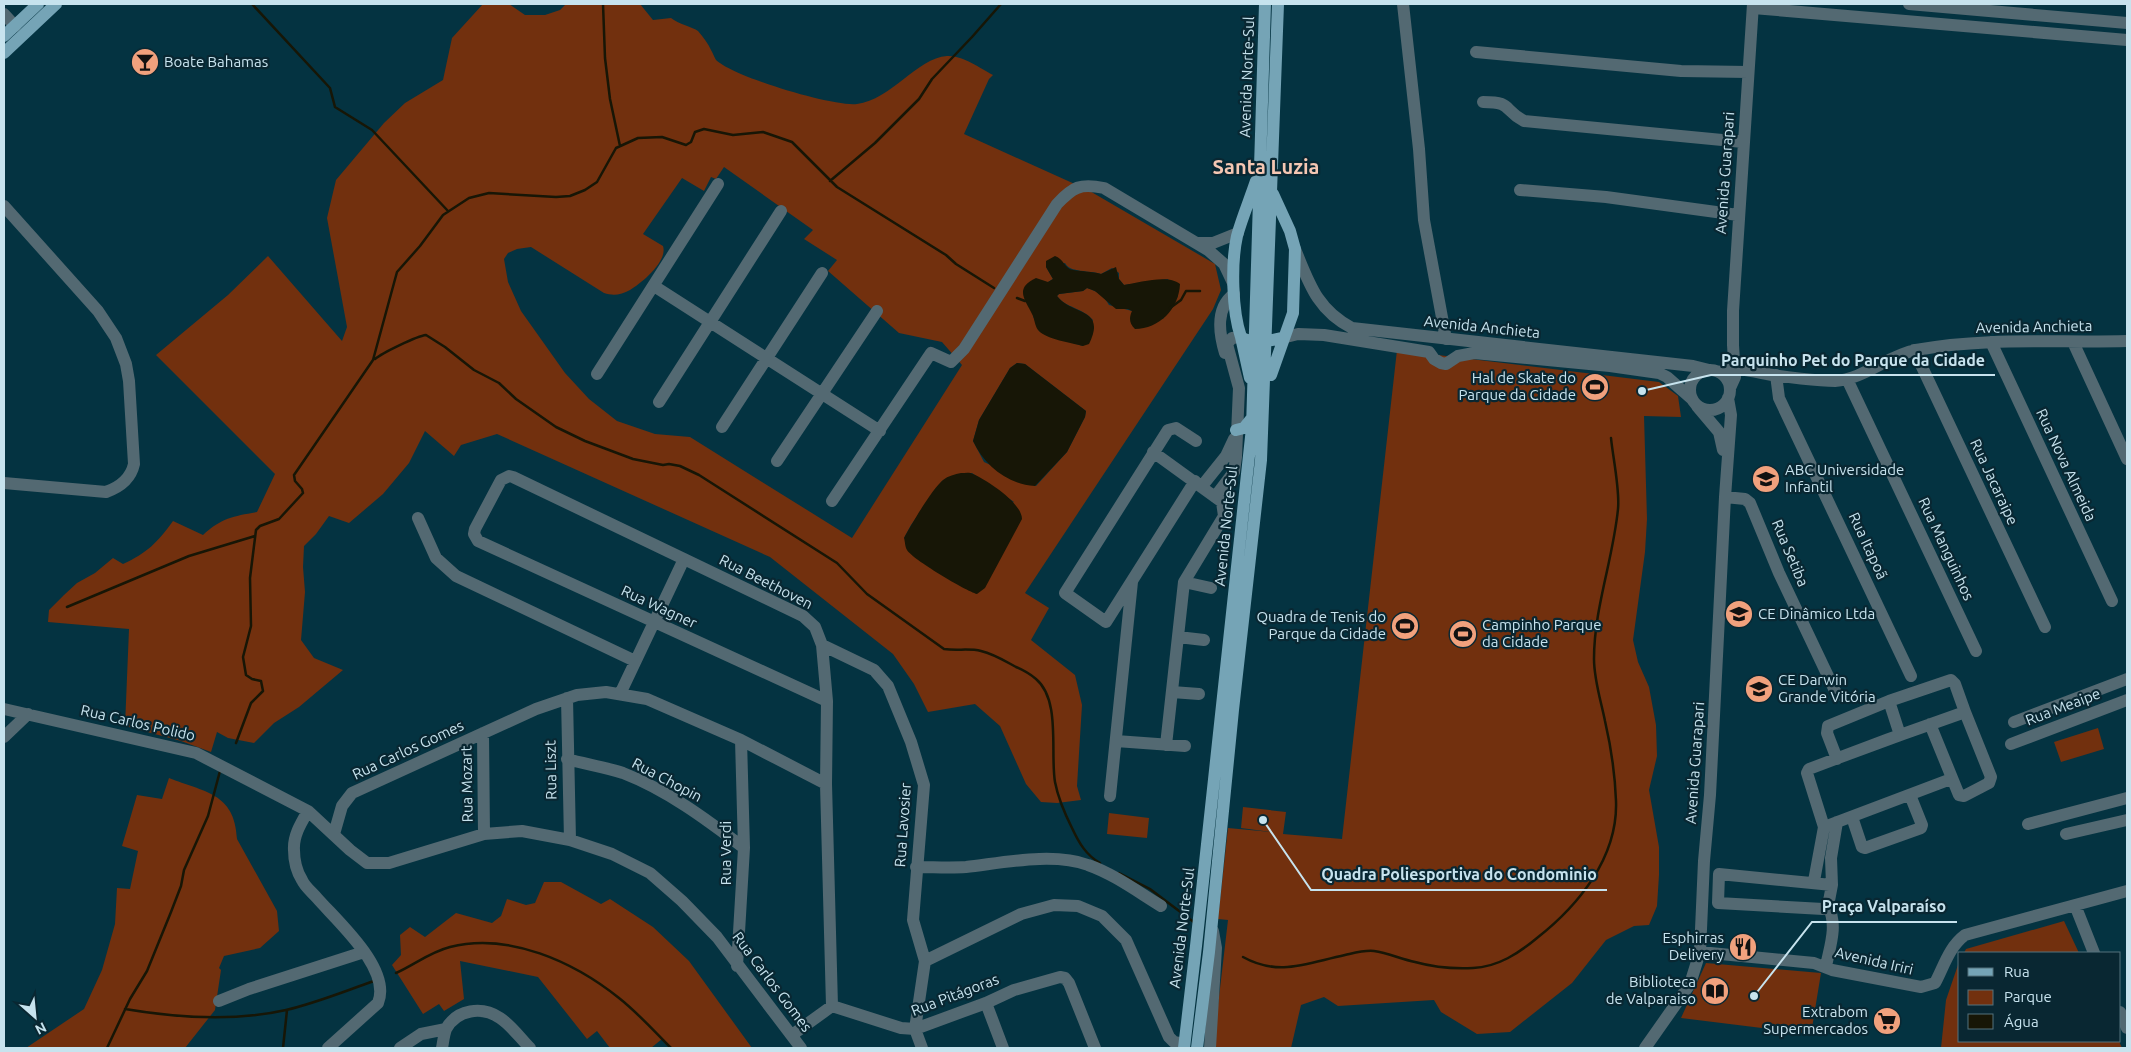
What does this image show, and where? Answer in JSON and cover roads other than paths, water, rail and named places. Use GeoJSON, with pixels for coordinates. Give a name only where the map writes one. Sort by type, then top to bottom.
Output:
{"type":"FeatureCollection","features":[{"type":"Feature","properties":{"kind":"main road"},"geometry":{"type":"LineString","coordinates":[[4,36],[38,4]]}},
{"type":"Feature","properties":{"kind":"main road"},"geometry":{"type":"LineString","coordinates":[[4,52],[56,4]]}},
{"type":"Feature","properties":{"kind":"main road","name":"Avenida Norte-Sul"},"geometry":{"type":"LineString","coordinates":[[1197,1048],[1209,952],[1261,460],[1259,397],[1265,223],[1260,168],[1265,4]]}},
{"type":"Feature","properties":{"kind":"main road","name":"Avenida Norte-Sul"},"geometry":{"type":"LineString","coordinates":[[1265,223],[1271,190],[1278,4]]}},
{"type":"Feature","properties":{"kind":"main road"},"geometry":{"type":"LineString","coordinates":[[1259,397],[1235,317],[1234,290],[1238,234],[1260,168]]}},
{"type":"Feature","properties":{"kind":"main road"},"geometry":{"type":"LineString","coordinates":[[1259,397],[1293,313],[1295,249],[1290,231],[1271,190]]}},
{"type":"Feature","properties":{"kind":"main road"},"geometry":{"type":"LineString","coordinates":[[1238,234],[1246,226],[1265,223],[1282,226],[1290,231]]}},
{"type":"Feature","properties":{"kind":"main road"},"geometry":{"type":"LineString","coordinates":[[1241,337],[1261,342],[1282,338]]}},
{"type":"Feature","properties":{"kind":"main road","name":"Avenida Norte-Sul"},"geometry":{"type":"LineString","coordinates":[[1184,1046],[1248,478],[1252,418],[1259,397]]}},
{"type":"Feature","properties":{"kind":"main road"},"geometry":{"type":"LineString","coordinates":[[1236,432],[1244,428],[1252,418]]}},
{"type":"Feature","properties":{"kind":"street"},"geometry":{"type":"LineString","coordinates":[[1403,4],[1424,220],[1445,339],[1458,350],[1458,356]]}},
{"type":"Feature","properties":{"kind":"street"},"geometry":{"type":"LineString","coordinates":[[1909,4],[2127,23]]}},
{"type":"Feature","properties":{"kind":"street"},"geometry":{"type":"LineString","coordinates":[[1753,6],[2127,40]]}},
{"type":"Feature","properties":{"kind":"street","name":"Avenida Guarapari"},"geometry":{"type":"LineString","coordinates":[[1645,1048],[1690,984],[1700,952],[1701,902],[1710,795],[1724,496],[1731,415],[1738,215],[1753,6]]}},
{"type":"Feature","properties":{"kind":"street"},"geometry":{"type":"LineString","coordinates":[[4,14],[15,26]]}},
{"type":"Feature","properties":{"kind":"street"},"geometry":{"type":"LineString","coordinates":[[1476,52],[1681,71],[1748,72]]}},
{"type":"Feature","properties":{"kind":"street"},"geometry":{"type":"LineString","coordinates":[[1483,102],[1506,104],[1517,117],[1524,121],[1743,142]]}},
{"type":"Feature","properties":{"kind":"street"},"geometry":{"type":"LineString","coordinates":[[597,374],[718,184]]}},
{"type":"Feature","properties":{"kind":"street"},"geometry":{"type":"LineString","coordinates":[[832,501],[931,353],[951,362],[964,349],[1057,204],[1076,187],[1089,185],[1104,188],[1208,250],[1224,264],[1234,290],[1224,304],[1220,322],[1221,339],[1225,354],[1230,359]]}},
{"type":"Feature","properties":{"kind":"street"},"geometry":{"type":"LineString","coordinates":[[1520,190],[1606,197],[1738,215]]}},
{"type":"Feature","properties":{"kind":"street"},"geometry":{"type":"LineString","coordinates":[[4,206],[98,311],[116,338],[126,364],[129,381],[134,464],[133,470],[125,480],[106,492],[4,483]]}},
{"type":"Feature","properties":{"kind":"street"},"geometry":{"type":"LineString","coordinates":[[659,402],[781,211]]}},
{"type":"Feature","properties":{"kind":"street"},"geometry":{"type":"LineString","coordinates":[[1195,243],[1213,243],[1238,234]]}},
{"type":"Feature","properties":{"kind":"street","name":"Avenida Anchieta"},"geometry":{"type":"LineString","coordinates":[[1295,249],[1323,307],[1343,324],[1352,328],[1693,366],[1714,370],[1732,383],[1772,375],[1833,381],[1847,379],[1914,350],[1991,342],[2073,342],[2124,339]]}},
{"type":"Feature","properties":{"kind":"street"},"geometry":{"type":"LineString","coordinates":[[722,427],[822,274]]}},
{"type":"Feature","properties":{"kind":"street"},"geometry":{"type":"LineString","coordinates":[[654,286],[880,431]]}},
{"type":"Feature","properties":{"kind":"street"},"geometry":{"type":"LineString","coordinates":[[777,461],[877,311]]}},
{"type":"Feature","properties":{"kind":"street","name":"Avenida Anchieta"},"geometry":{"type":"LineString","coordinates":[[1282,338],[1298,334],[1324,335],[1429,352],[1440,363],[1451,362],[1458,356],[1474,353],[1610,366],[1659,373],[1667,377],[1694,402]]}},
{"type":"Feature","properties":{"kind":"street"},"geometry":{"type":"LineString","coordinates":[[1215,497],[1234,472],[1238,388],[1227,347],[1228,341],[1236,336],[1241,337]]}},
{"type":"Feature","properties":{"kind":"street"},"geometry":{"type":"LineString","coordinates":[[1429,352],[1432,344],[1445,339]]}},
{"type":"Feature","properties":{"kind":"street","name":"Rua Nova Almeida"},"geometry":{"type":"LineString","coordinates":[[1991,342],[2112,600]]}},
{"type":"Feature","properties":{"kind":"street"},"geometry":{"type":"LineString","coordinates":[[2073,342],[2127,459]]}},
{"type":"Feature","properties":{"kind":"street"},"geometry":{"type":"LineString","coordinates":[[1714,370],[1732,383],[1723,405],[1715,409],[1706,410],[1694,402],[1690,388],[1691,382],[1698,374],[1714,370],[1727,359],[1732,346]]}},
{"type":"Feature","properties":{"kind":"street","name":"Rua Jacaraipe"},"geometry":{"type":"LineString","coordinates":[[1914,350],[2045,627]]}},
{"type":"Feature","properties":{"kind":"street","name":"Rua Itapoã"},"geometry":{"type":"LineString","coordinates":[[1772,375],[1779,398],[1790,416],[1911,676]]}},
{"type":"Feature","properties":{"kind":"street","name":"Rua Manguinhos"},"geometry":{"type":"LineString","coordinates":[[1847,379],[1976,651]]}},
{"type":"Feature","properties":{"kind":"street","name":"Avenida Guarapari"},"geometry":{"type":"LineString","coordinates":[[1694,402],[1719,432],[1726,465]]}},
{"type":"Feature","properties":{"kind":"street"},"geometry":{"type":"LineString","coordinates":[[1196,441],[1174,427],[1168,430],[1152,452],[1065,593],[1106,622],[1133,578],[1198,484],[1220,465],[1236,432]]}},
{"type":"Feature","properties":{"kind":"street"},"geometry":{"type":"LineString","coordinates":[[1152,452],[1223,504],[1224,516],[1184,582],[1166,745]]}},
{"type":"Feature","properties":{"kind":"street"},"geometry":{"type":"LineString","coordinates":[[1220,465],[1248,478]]}},
{"type":"Feature","properties":{"kind":"street","name":"Rua Beethoven"},"geometry":{"type":"LineString","coordinates":[[478,541],[474,534],[474,529],[500,480],[509,476],[803,616],[815,627],[822,645],[827,701],[826,784],[832,1006]]}},
{"type":"Feature","properties":{"kind":"street","name":"Rua Setiba"},"geometry":{"type":"LineString","coordinates":[[1724,496],[1745,499],[1750,503],[1778,573],[1837,695]]}},
{"type":"Feature","properties":{"kind":"street"},"geometry":{"type":"LineString","coordinates":[[418,518],[436,558],[456,576],[635,661]]}},
{"type":"Feature","properties":{"kind":"street","name":"Rua Wagner"},"geometry":{"type":"LineString","coordinates":[[478,541],[653,623],[827,701]]}},
{"type":"Feature","properties":{"kind":"street"},"geometry":{"type":"LineString","coordinates":[[620,694],[684,559]]}},
{"type":"Feature","properties":{"kind":"street"},"geometry":{"type":"LineString","coordinates":[[1110,796],[1133,578]]}},
{"type":"Feature","properties":{"kind":"street"},"geometry":{"type":"LineString","coordinates":[[1184,582],[1211,588]]}},
{"type":"Feature","properties":{"kind":"street"},"geometry":{"type":"LineString","coordinates":[[1114,607],[1130,613]]}},
{"type":"Feature","properties":{"kind":"street"},"geometry":{"type":"LineString","coordinates":[[1178,637],[1204,640]]}},
{"type":"Feature","properties":{"kind":"street","name":"Rua Lavosier"},"geometry":{"type":"LineString","coordinates":[[822,645],[874,670],[888,686],[918,762],[924,785],[913,920],[925,961],[915,1029],[922,1048]]}},
{"type":"Feature","properties":{"kind":"street"},"geometry":{"type":"LineString","coordinates":[[2014,722],[2127,679]]}},
{"type":"Feature","properties":{"kind":"street"},"geometry":{"type":"LineString","coordinates":[[1837,759],[1827,733],[1828,726],[1889,701],[1951,680],[1955,684],[1991,777],[1986,785],[1961,796],[1951,779],[1930,724]]}},
{"type":"Feature","properties":{"kind":"street","name":"Rua Carlos Gomes"},"geometry":{"type":"LineString","coordinates":[[801,1048],[737,966],[717,937],[682,901],[650,873],[612,854],[570,840],[522,831],[484,834],[389,863],[367,863],[334,834],[342,806],[352,793],[536,710],[566,698],[586,694],[606,692],[647,699],[741,740],[826,784]]}},
{"type":"Feature","properties":{"kind":"street"},"geometry":{"type":"LineString","coordinates":[[1172,692],[1199,694]]}},
{"type":"Feature","properties":{"kind":"street","name":"Rua Liszt"},"geometry":{"type":"LineString","coordinates":[[566,698],[566,759],[570,840]]}},
{"type":"Feature","properties":{"kind":"street","name":"Rua Meaipe"},"geometry":{"type":"LineString","coordinates":[[2011,744],[2127,700]]}},
{"type":"Feature","properties":{"kind":"street"},"geometry":{"type":"LineString","coordinates":[[1889,701],[1900,736]]}},
{"type":"Feature","properties":{"kind":"street","name":"Rua Carlos Polido"},"geometry":{"type":"LineString","coordinates":[[4,709],[196,753],[308,811],[334,834]]}},
{"type":"Feature","properties":{"kind":"street"},"geometry":{"type":"LineString","coordinates":[[1814,882],[1824,826],[1807,772],[1837,759],[1965,712]]}},
{"type":"Feature","properties":{"kind":"street"},"geometry":{"type":"LineString","coordinates":[[4,737],[28,714]]}},
{"type":"Feature","properties":{"kind":"street","name":"Rua Mozart"},"geometry":{"type":"LineString","coordinates":[[483,734],[484,834]]}},
{"type":"Feature","properties":{"kind":"street","name":"Rua Verdi"},"geometry":{"type":"LineString","coordinates":[[737,966],[744,848],[741,740]]}},
{"type":"Feature","properties":{"kind":"street"},"geometry":{"type":"LineString","coordinates":[[1116,741],[1185,746]]}},
{"type":"Feature","properties":{"kind":"street","name":"Rua Chopin"},"geometry":{"type":"LineString","coordinates":[[566,759],[622,773],[665,793],[700,815],[744,848]]}},
{"type":"Feature","properties":{"kind":"street"},"geometry":{"type":"LineString","coordinates":[[1824,826],[1951,779]]}},
{"type":"Feature","properties":{"kind":"street"},"geometry":{"type":"LineString","coordinates":[[1852,817],[1862,846],[1865,848],[1921,828],[1922,825],[1910,795]]}},
{"type":"Feature","properties":{"kind":"street"},"geometry":{"type":"LineString","coordinates":[[2028,824],[2127,798]]}},
{"type":"Feature","properties":{"kind":"street"},"geometry":{"type":"LineString","coordinates":[[308,811],[298,829],[294,850],[302,882],[364,952],[375,969],[382,994],[378,1003],[328,1048]]}},
{"type":"Feature","properties":{"kind":"street"},"geometry":{"type":"LineString","coordinates":[[2066,834],[2127,820]]}},
{"type":"Feature","properties":{"kind":"street"},"geometry":{"type":"LineString","coordinates":[[1826,966],[1834,928],[1832,913],[1828,906],[1832,885],[1831,858],[1837,822]]}},
{"type":"Feature","properties":{"kind":"street"},"geometry":{"type":"LineString","coordinates":[[916,867],[964,867],[1002,862],[1067,860],[1087,864],[1161,906]]}},
{"type":"Feature","properties":{"kind":"street"},"geometry":{"type":"LineString","coordinates":[[1703,874],[1832,885]]}},
{"type":"Feature","properties":{"kind":"street"},"geometry":{"type":"LineString","coordinates":[[1718,903],[1719,874]]}},
{"type":"Feature","properties":{"kind":"street","name":"Avenida Iriri"},"geometry":{"type":"LineString","coordinates":[[1700,952],[1814,963],[1826,966],[1832,970],[1913,987],[1928,986],[1934,983],[1957,941],[1965,935],[2127,891]]}},
{"type":"Feature","properties":{"kind":"street"},"geometry":{"type":"LineString","coordinates":[[1701,902],[1823,908],[1828,906]]}},
{"type":"Feature","properties":{"kind":"street"},"geometry":{"type":"LineString","coordinates":[[925,961],[1021,914],[1054,905],[1078,906],[1102,916],[1126,940],[1169,1037],[1174,1042],[1184,1046]]}},
{"type":"Feature","properties":{"kind":"street"},"geometry":{"type":"LineString","coordinates":[[2075,905],[2094,952]]}},
{"type":"Feature","properties":{"kind":"street"},"geometry":{"type":"LineString","coordinates":[[1210,1048],[1216,948],[1211,919]]}},
{"type":"Feature","properties":{"kind":"street"},"geometry":{"type":"LineString","coordinates":[[219,1001],[249,988],[364,952]]}},
{"type":"Feature","properties":{"kind":"street","name":"Rua Pitágoras"},"geometry":{"type":"LineString","coordinates":[[832,1006],[900,1028],[915,1029],[986,1003],[1014,990],[1055,977],[1065,978],[1069,983],[1095,1048]]}},
{"type":"Feature","properties":{"kind":"street"},"geometry":{"type":"LineString","coordinates":[[986,1003],[1004,1048]]}},
{"type":"Feature","properties":{"kind":"street"},"geometry":{"type":"LineString","coordinates":[[792,1035],[832,1006]]}},
{"type":"Feature","properties":{"kind":"street"},"geometry":{"type":"LineString","coordinates":[[442,1048],[446,1029],[460,1014],[474,1010],[489,1012],[501,1018],[530,1048]]}},
{"type":"Feature","properties":{"kind":"street"},"geometry":{"type":"LineString","coordinates":[[2121,1014],[2127,1028]]}},
{"type":"Feature","properties":{"kind":"street"},"geometry":{"type":"LineString","coordinates":[[400,1048],[421,1034],[446,1029]]}},
{"type":"Feature","properties":{"kind":"water"},"geometry":{"type":"Polygon","coordinates":[[[1055,256],[1073,270],[1101,274],[1116,267],[1119,279],[1124,285],[1161,279],[1174,281],[1180,284],[1176,302],[1160,321],[1144,328],[1135,329],[1130,320],[1132,311],[1116,309],[1095,291],[1087,288],[1083,291],[1059,294],[1057,296],[1063,302],[1091,318],[1094,324],[1093,332],[1089,344],[1083,346],[1047,336],[1042,334],[1037,328],[1023,291],[1029,282],[1036,278],[1048,282],[1053,279],[1046,267],[1046,261],[1055,256]]]}},
{"type":"Feature","properties":{"kind":"water"},"geometry":{"type":"Polygon","coordinates":[[[1017,363],[1025,364],[1086,411],[1085,417],[1067,452],[1035,486],[1015,482],[998,472],[984,458],[973,441],[979,420],[1010,368],[1017,363]]]}},
{"type":"Feature","properties":{"kind":"water"},"geometry":{"type":"Polygon","coordinates":[[[961,473],[972,473],[1003,493],[1016,506],[1022,519],[985,588],[977,594],[951,581],[918,560],[907,550],[904,538],[938,485],[947,477],[961,473]]]}},
{"type":"Feature","properties":{"kind":"waterway"},"geometry":{"type":"LineString","coordinates":[[252,4],[330,88],[335,107],[372,130],[448,211]]}},
{"type":"Feature","properties":{"kind":"waterway"},"geometry":{"type":"LineString","coordinates":[[603,4],[605,58],[610,99],[620,146]]}},
{"type":"Feature","properties":{"kind":"waterway"},"geometry":{"type":"LineString","coordinates":[[830,181],[875,143],[919,99],[932,79],[1001,4]]}},
{"type":"Feature","properties":{"kind":"waterway"},"geometry":{"type":"LineString","coordinates":[[236,743],[251,703],[263,691],[261,681],[246,675],[243,657],[251,626],[250,578],[256,530],[260,526],[279,519],[303,493],[295,481],[294,475],[373,360],[397,272],[420,246],[443,215],[469,198],[489,193],[556,197],[570,196],[585,190],[597,182],[616,148],[638,138],[662,137],[686,145],[691,142],[695,132],[704,129],[733,135],[763,132],[792,142],[837,187],[946,255],[956,264],[994,288]]}},
{"type":"Feature","properties":{"kind":"waterway"},"geometry":{"type":"LineString","coordinates":[[1170,308],[1181,300],[1186,291],[1200,291]]}},
{"type":"Feature","properties":{"kind":"waterway"},"geometry":{"type":"LineString","coordinates":[[1017,298],[1025,301]]}},
{"type":"Feature","properties":{"kind":"waterway"},"geometry":{"type":"LineString","coordinates":[[375,359],[400,345],[426,335],[474,370],[499,383],[516,399],[556,427],[585,441],[633,459],[663,465],[680,466],[699,475],[837,563],[867,594],[944,649],[986,652],[1031,675],[1044,688],[1049,700],[1052,713],[1055,782],[1060,800],[1080,844],[1100,863]]}},
{"type":"Feature","properties":{"kind":"waterway"},"geometry":{"type":"LineString","coordinates":[[1243,957],[1256,963],[1281,967],[1370,951],[1422,964],[1458,968],[1482,967],[1508,958],[1530,944],[1553,925],[1581,895],[1603,860],[1615,822],[1615,781],[1611,751],[1594,667],[1597,621],[1616,528],[1618,509],[1617,483],[1611,438]]}},
{"type":"Feature","properties":{"kind":"waterway"},"geometry":{"type":"LineString","coordinates":[[67,607],[189,556],[255,536]]}},
{"type":"Feature","properties":{"kind":"waterway"},"geometry":{"type":"LineString","coordinates":[[107,1048],[130,999],[147,971],[181,886],[184,870],[208,816],[220,771]]}},
{"type":"Feature","properties":{"kind":"waterway"},"geometry":{"type":"LineString","coordinates":[[1119,873],[1150,889],[1195,923]]}},
{"type":"Feature","properties":{"kind":"waterway"},"geometry":{"type":"LineString","coordinates":[[396,973],[436,952],[450,947],[472,943],[518,947],[540,953],[561,962],[601,985],[633,1010],[671,1048]]}},
{"type":"Feature","properties":{"kind":"waterway"},"geometry":{"type":"LineString","coordinates":[[125,1009],[165,1015],[206,1017],[266,1014],[297,1007],[374,981]]}},
{"type":"Feature","properties":{"kind":"waterway"},"geometry":{"type":"LineString","coordinates":[[283,1048],[287,1010]]}},
{"type":"Feature","properties":{"kind":"place","name":"Boate Bahamas"},"geometry":{"type":"Point","coordinates":[145,62]}},
{"type":"Feature","properties":{"kind":"place","name":"Hal de Skate do Parque da Cidade"},"geometry":{"type":"Point","coordinates":[1595,387]}},
{"type":"Feature","properties":{"kind":"place","name":"Parquinho Pet do Parque da Cidade"},"geometry":{"type":"Point","coordinates":[1642,391]}},
{"type":"Feature","properties":{"kind":"place","name":"ABC Universidade Infantil"},"geometry":{"type":"Point","coordinates":[1766,479]}},
{"type":"Feature","properties":{"kind":"place","name":"CE Dinâmico Ltda"},"geometry":{"type":"Point","coordinates":[1739,614]}},
{"type":"Feature","properties":{"kind":"place","name":"Quadra de Tenis do Parque da Cidade"},"geometry":{"type":"Point","coordinates":[1405,626]}},
{"type":"Feature","properties":{"kind":"place","name":"Campinho Parque da Cidade"},"geometry":{"type":"Point","coordinates":[1463,634]}},
{"type":"Feature","properties":{"kind":"place","name":"CE Darwin Grande Vitória"},"geometry":{"type":"Point","coordinates":[1759,689]}},
{"type":"Feature","properties":{"kind":"place","name":"Quadra Poliesportiva do Condominio"},"geometry":{"type":"Point","coordinates":[1263,820]}},
{"type":"Feature","properties":{"kind":"place","name":"Esphirras Delivery"},"geometry":{"type":"Point","coordinates":[1743,947]}},
{"type":"Feature","properties":{"kind":"place","name":"Biblioteca de Valparaiso"},"geometry":{"type":"Point","coordinates":[1715,991]}},
{"type":"Feature","properties":{"kind":"place","name":"Praça Valparaíso"},"geometry":{"type":"Point","coordinates":[1754,996]}},
{"type":"Feature","properties":{"kind":"place","name":"Extrabom Supermercados"},"geometry":{"type":"Point","coordinates":[1887,1021]}},
{"type":"Feature","properties":{"kind":"district","name":"Santa Luzia"},"geometry":{"type":"Point","coordinates":[1266,167]}}]}
